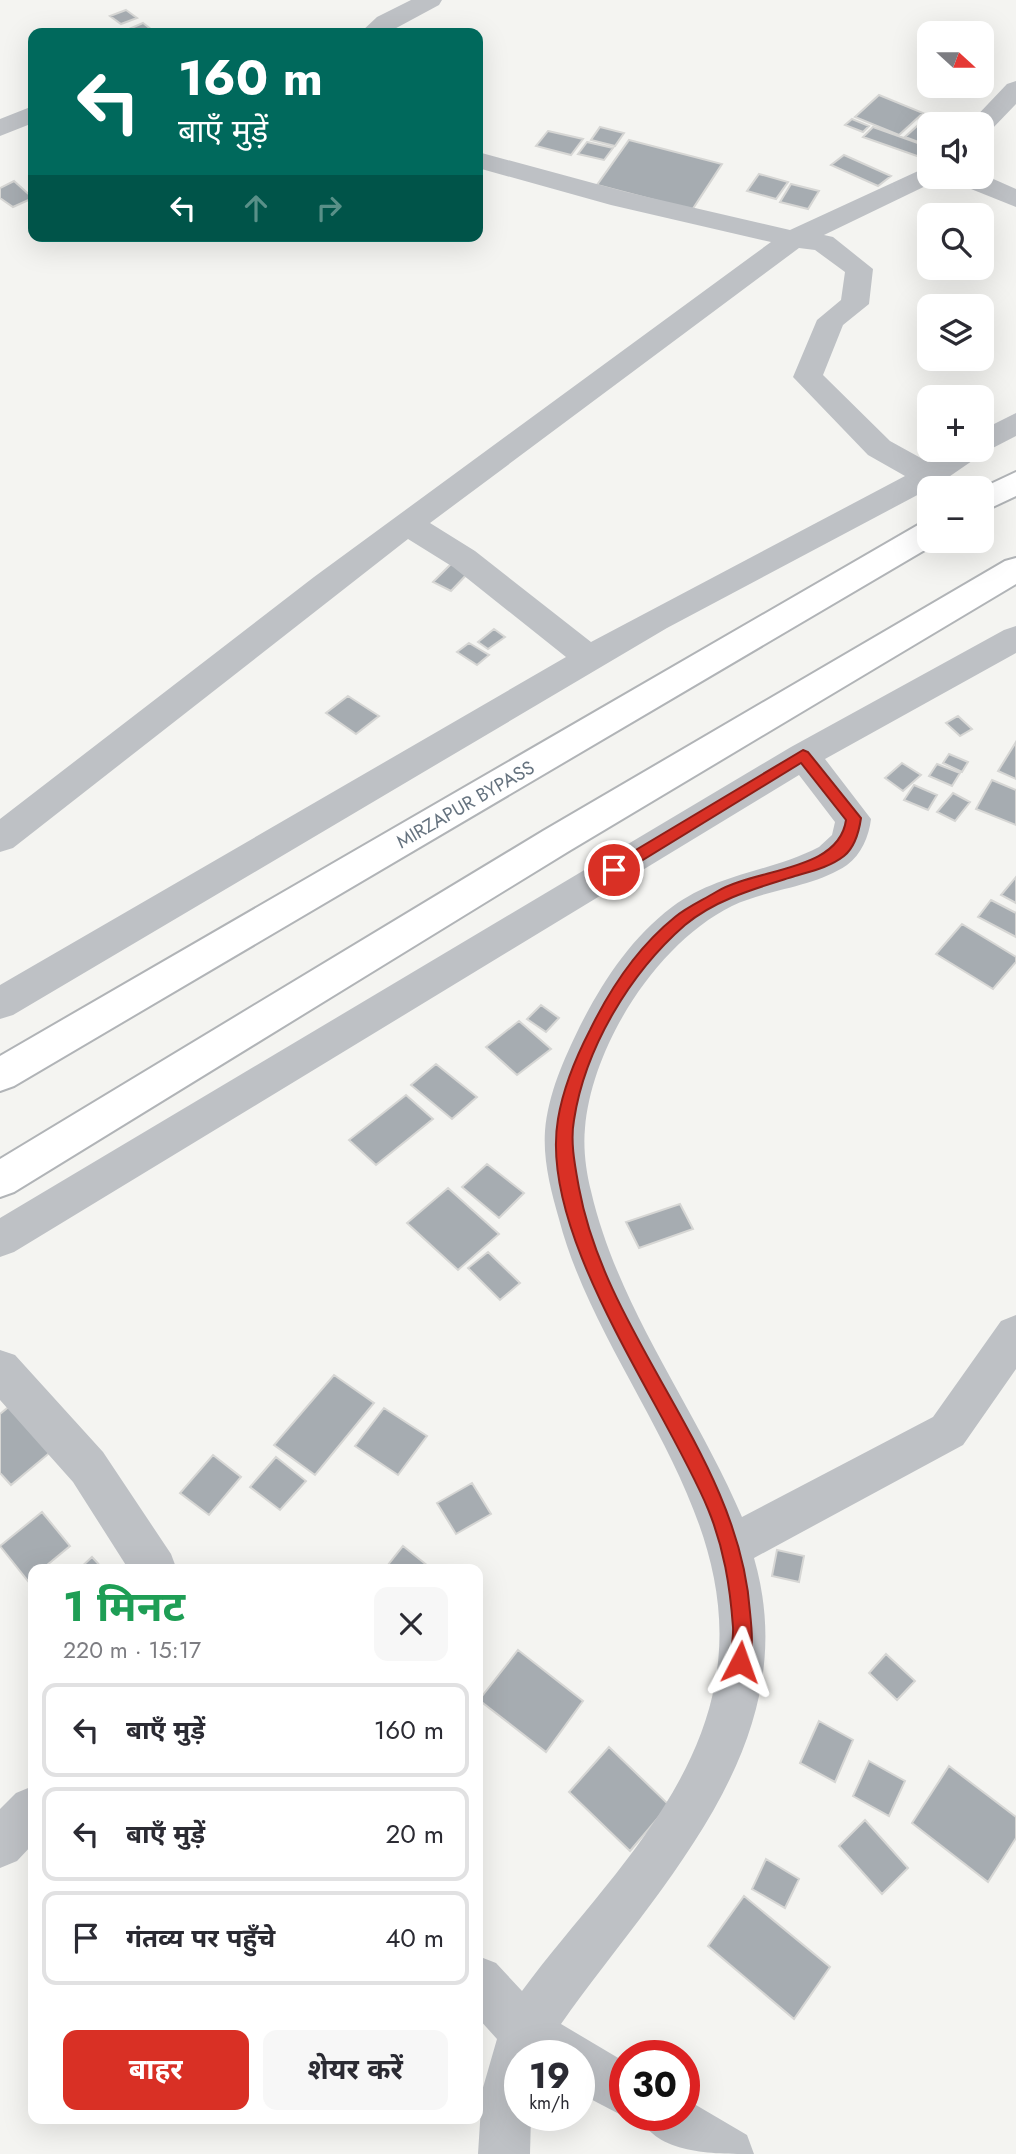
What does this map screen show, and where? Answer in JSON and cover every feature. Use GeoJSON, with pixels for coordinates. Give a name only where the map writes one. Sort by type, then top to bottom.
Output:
{"type":"FeatureCollection","features":[{"type":"Feature","properties":{"kind":"highway"},"geometry":{"type":"LineString","coordinates":[[994,495],[1016,482]]}},
{"type":"Feature","properties":{"kind":"highway","name":"MIRZAPUR BYPASS"},"geometry":{"type":"LineString","coordinates":[[0,1074],[917,540]]}},
{"type":"Feature","properties":{"kind":"highway"},"geometry":{"type":"LineString","coordinates":[[0,1180],[556,841],[1016,569]]}},
{"type":"Feature","properties":{"kind":"street"},"geometry":{"type":"LineString","coordinates":[[378,28],[430,0]]}},
{"type":"Feature","properties":{"kind":"street"},"geometry":{"type":"LineString","coordinates":[[994,112],[1016,89]]}},
{"type":"Feature","properties":{"kind":"street"},"geometry":{"type":"LineString","coordinates":[[0,128],[28,116]]}},
{"type":"Feature","properties":{"kind":"street"},"geometry":{"type":"LineString","coordinates":[[483,161],[531,172],[621,199],[709,217],[793,239],[823,243],[859,269],[855,304],[831,320],[808,377],[879,448],[929,476],[952,462]]}},
{"type":"Feature","properties":{"kind":"street"},"geometry":{"type":"LineString","coordinates":[[0,838],[407,524],[793,239],[917,180]]}},
{"type":"Feature","properties":{"kind":"street"},"geometry":{"type":"LineString","coordinates":[[993,189],[1016,199]]}},
{"type":"Feature","properties":{"kind":"street"},"geometry":{"type":"LineString","coordinates":[[994,436],[1016,423]]}},
{"type":"Feature","properties":{"kind":"street"},"geometry":{"type":"LineString","coordinates":[[0,1004],[589,658],[917,482]]}},
{"type":"Feature","properties":{"kind":"street"},"geometry":{"type":"LineString","coordinates":[[407,524],[464,559],[589,658]]}},
{"type":"Feature","properties":{"kind":"street"},"geometry":{"type":"LineString","coordinates":[[0,1239],[803,755],[1016,638]]}},
{"type":"Feature","properties":{"kind":"street"},"geometry":{"type":"LineString","coordinates":[[548,2040],[669,1844],[712,1761],[734,1704],[743,1641],[738,1574],[717,1507],[593,1267],[576,1217],[566,1162],[566,1120],[585,1055],[606,1012],[638,966],[681,920],[731,890],[827,860],[841,850],[851,833],[853,818],[803,755]]}},
{"type":"Feature","properties":{"kind":"street"},"geometry":{"type":"LineString","coordinates":[[730,1547],[948,1430],[1016,1335]]}},
{"type":"Feature","properties":{"kind":"street"},"geometry":{"type":"LineString","coordinates":[[0,1369],[88,1467],[151,1564]]}},
{"type":"Feature","properties":{"kind":"street"},"geometry":{"type":"LineString","coordinates":[[0,1844],[28,1815]]}},
{"type":"Feature","properties":{"kind":"street"},"geometry":{"type":"LineString","coordinates":[[483,1986],[542,2040]]}},
{"type":"Feature","properties":{"kind":"street"},"geometry":{"type":"LineString","coordinates":[[504,2108],[504,2154]]}},
{"type":"Feature","properties":{"kind":"street"},"geometry":{"type":"LineString","coordinates":[[690,2131],[728,2154]]}},
{"type":"Feature","properties":{"kind":"building"},"geometry":{"type":"Polygon","coordinates":[[[126,10],[137,18],[121,24],[110,16],[126,10]]]}},
{"type":"Feature","properties":{"kind":"building"},"geometry":{"type":"Polygon","coordinates":[[[143,23],[150,28],[131,28],[143,23]]]}},
{"type":"Feature","properties":{"kind":"building"},"geometry":{"type":"Polygon","coordinates":[[[879,95],[921,112],[917,112],[917,118],[899,135],[855,117],[879,95]]]}},
{"type":"Feature","properties":{"kind":"building"},"geometry":{"type":"Polygon","coordinates":[[[852,119],[869,126],[863,132],[845,125],[852,119]]]}},
{"type":"Feature","properties":{"kind":"building"},"geometry":{"type":"Polygon","coordinates":[[[917,126],[917,142],[905,137],[917,126]]]}},
{"type":"Feature","properties":{"kind":"building"},"geometry":{"type":"Polygon","coordinates":[[[600,127],[624,133],[615,146],[591,140],[600,127]]]}},
{"type":"Feature","properties":{"kind":"building"},"geometry":{"type":"Polygon","coordinates":[[[873,127],[917,143],[917,156],[863,137],[873,127]]]}},
{"type":"Feature","properties":{"kind":"building"},"geometry":{"type":"Polygon","coordinates":[[[548,131],[583,139],[571,155],[536,146],[548,131]]]}},
{"type":"Feature","properties":{"kind":"building"},"geometry":{"type":"Polygon","coordinates":[[[629,140],[722,164],[692,210],[597,185],[629,140]]]}},
{"type":"Feature","properties":{"kind":"building"},"geometry":{"type":"Polygon","coordinates":[[[587,142],[613,148],[604,160],[578,154],[587,142]]]}},
{"type":"Feature","properties":{"kind":"building"},"geometry":{"type":"Polygon","coordinates":[[[844,155],[891,176],[878,186],[831,165],[844,155]]]}},
{"type":"Feature","properties":{"kind":"building"},"geometry":{"type":"Polygon","coordinates":[[[759,174],[788,182],[776,199],[747,191],[759,174]]]}},
{"type":"Feature","properties":{"kind":"building"},"geometry":{"type":"Polygon","coordinates":[[[14,181],[28,194],[28,200],[13,207],[0,198],[0,188],[14,181]]]}},
{"type":"Feature","properties":{"kind":"building"},"geometry":{"type":"Polygon","coordinates":[[[791,184],[819,191],[808,209],[780,202],[791,184]]]}},
{"type":"Feature","properties":{"kind":"building"},"geometry":{"type":"Polygon","coordinates":[[[452,563],[470,571],[451,591],[433,582],[452,563]]]}},
{"type":"Feature","properties":{"kind":"building"},"geometry":{"type":"Polygon","coordinates":[[[494,629],[505,637],[488,649],[478,642],[494,629]]]}},
{"type":"Feature","properties":{"kind":"building"},"geometry":{"type":"Polygon","coordinates":[[[469,643],[489,655],[477,665],[457,652],[469,643]]]}},
{"type":"Feature","properties":{"kind":"building"},"geometry":{"type":"Polygon","coordinates":[[[348,696],[379,716],[356,734],[326,713],[348,696]]]}},
{"type":"Feature","properties":{"kind":"building"},"geometry":{"type":"Polygon","coordinates":[[[958,716],[972,729],[960,736],[946,723],[958,716]]]}},
{"type":"Feature","properties":{"kind":"building"},"geometry":{"type":"Polygon","coordinates":[[[1016,742],[1016,779],[998,771],[1016,742]]]}},
{"type":"Feature","properties":{"kind":"building"},"geometry":{"type":"Polygon","coordinates":[[[949,754],[968,762],[962,772],[943,763],[949,754]]]}},
{"type":"Feature","properties":{"kind":"building"},"geometry":{"type":"Polygon","coordinates":[[[902,763],[921,775],[903,791],[885,778],[902,763]]]}},
{"type":"Feature","properties":{"kind":"building"},"geometry":{"type":"Polygon","coordinates":[[[937,764],[960,773],[952,786],[929,776],[937,764]]]}},
{"type":"Feature","properties":{"kind":"building"},"geometry":{"type":"Polygon","coordinates":[[[992,780],[1016,790],[1016,825],[976,809],[992,780]]]}},
{"type":"Feature","properties":{"kind":"building"},"geometry":{"type":"Polygon","coordinates":[[[914,785],[937,795],[928,810],[904,800],[914,785]]]}},
{"type":"Feature","properties":{"kind":"building"},"geometry":{"type":"Polygon","coordinates":[[[953,793],[970,802],[955,821],[937,812],[953,793]]]}},
{"type":"Feature","properties":{"kind":"building"},"geometry":{"type":"Polygon","coordinates":[[[1016,877],[1016,903],[1001,895],[1016,877]]]}},
{"type":"Feature","properties":{"kind":"building"},"geometry":{"type":"Polygon","coordinates":[[[991,900],[1016,913],[1016,937],[978,917],[991,900]]]}},
{"type":"Feature","properties":{"kind":"building"},"geometry":{"type":"Polygon","coordinates":[[[962,924],[1016,957],[1016,962],[993,989],[936,954],[962,924]]]}},
{"type":"Feature","properties":{"kind":"building"},"geometry":{"type":"Polygon","coordinates":[[[541,1005],[559,1018],[546,1032],[527,1019],[541,1005]]]}},
{"type":"Feature","properties":{"kind":"building"},"geometry":{"type":"Polygon","coordinates":[[[519,1021],[551,1049],[517,1075],[486,1047],[519,1021]]]}},
{"type":"Feature","properties":{"kind":"building"},"geometry":{"type":"Polygon","coordinates":[[[436,1064],[477,1097],[452,1119],[411,1085],[436,1064]]]}},
{"type":"Feature","properties":{"kind":"building"},"geometry":{"type":"Polygon","coordinates":[[[406,1095],[433,1119],[376,1165],[349,1140],[406,1095]]]}},
{"type":"Feature","properties":{"kind":"building"},"geometry":{"type":"Polygon","coordinates":[[[487,1164],[524,1193],[499,1218],[462,1187],[487,1164]]]}},
{"type":"Feature","properties":{"kind":"building"},"geometry":{"type":"Polygon","coordinates":[[[448,1188],[499,1234],[458,1270],[407,1223],[448,1188]]]}},
{"type":"Feature","properties":{"kind":"building"},"geometry":{"type":"Polygon","coordinates":[[[680,1204],[693,1229],[639,1248],[626,1222],[680,1204]]]}},
{"type":"Feature","properties":{"kind":"building"},"geometry":{"type":"Polygon","coordinates":[[[488,1252],[520,1283],[500,1300],[468,1268],[488,1252]]]}},
{"type":"Feature","properties":{"kind":"building"},"geometry":{"type":"Polygon","coordinates":[[[334,1375],[374,1403],[315,1475],[274,1445],[334,1375]]]}},
{"type":"Feature","properties":{"kind":"building"},"geometry":{"type":"Polygon","coordinates":[[[12,1404],[53,1450],[11,1485],[0,1473],[0,1414],[12,1404]]]}},
{"type":"Feature","properties":{"kind":"building"},"geometry":{"type":"Polygon","coordinates":[[[384,1408],[427,1436],[398,1475],[355,1446],[384,1408]]]}},
{"type":"Feature","properties":{"kind":"building"},"geometry":{"type":"Polygon","coordinates":[[[213,1455],[241,1477],[209,1515],[180,1493],[213,1455]]]}},
{"type":"Feature","properties":{"kind":"building"},"geometry":{"type":"Polygon","coordinates":[[[276,1457],[306,1481],[280,1510],[250,1487],[276,1457]]]}},
{"type":"Feature","properties":{"kind":"building"},"geometry":{"type":"Polygon","coordinates":[[[472,1483],[491,1514],[456,1534],[437,1503],[472,1483]]]}},
{"type":"Feature","properties":{"kind":"building"},"geometry":{"type":"Polygon","coordinates":[[[42,1512],[70,1546],[48,1564],[28,1564],[28,1581],[0,1546],[42,1512]]]}},
{"type":"Feature","properties":{"kind":"building"},"geometry":{"type":"Polygon","coordinates":[[[403,1546],[426,1564],[389,1564],[403,1546]]]}},
{"type":"Feature","properties":{"kind":"building"},"geometry":{"type":"Polygon","coordinates":[[[777,1550],[804,1556],[799,1582],[772,1576],[777,1550]]]}},
{"type":"Feature","properties":{"kind":"building"},"geometry":{"type":"Polygon","coordinates":[[[92,1557],[98,1564],[84,1564],[92,1557]]]}},
{"type":"Feature","properties":{"kind":"building"},"geometry":{"type":"Polygon","coordinates":[[[518,1650],[583,1701],[546,1752],[483,1703],[483,1695],[518,1650]]]}},
{"type":"Feature","properties":{"kind":"building"},"geometry":{"type":"Polygon","coordinates":[[[886,1654],[915,1681],[897,1700],[869,1673],[886,1654]]]}},
{"type":"Feature","properties":{"kind":"building"},"geometry":{"type":"Polygon","coordinates":[[[819,1721],[853,1740],[835,1782],[800,1763],[819,1721]]]}},
{"type":"Feature","properties":{"kind":"building"},"geometry":{"type":"Polygon","coordinates":[[[609,1747],[669,1805],[630,1851],[569,1792],[609,1747]]]}},
{"type":"Feature","properties":{"kind":"building"},"geometry":{"type":"Polygon","coordinates":[[[869,1761],[905,1781],[889,1816],[853,1796],[869,1761]]]}},
{"type":"Feature","properties":{"kind":"building"},"geometry":{"type":"Polygon","coordinates":[[[949,1766],[1016,1817],[1016,1838],[988,1882],[912,1823],[949,1766]]]}},
{"type":"Feature","properties":{"kind":"building"},"geometry":{"type":"Polygon","coordinates":[[[865,1820],[908,1868],[882,1894],[839,1846],[865,1820]]]}},
{"type":"Feature","properties":{"kind":"building"},"geometry":{"type":"Polygon","coordinates":[[[766,1859],[799,1879],[785,1908],[752,1889],[766,1859]]]}},
{"type":"Feature","properties":{"kind":"building"},"geometry":{"type":"Polygon","coordinates":[[[744,1896],[830,1967],[794,2019],[708,1946],[744,1896]]]}},
{"type":"Feature","properties":{"kind":"route"},"geometry":{"type":"LineString","coordinates":[[614,870],[803,755],[853,818],[851,833],[841,850],[827,860],[731,890],[681,920],[638,966],[606,1012],[585,1055],[566,1120],[566,1162],[576,1217],[593,1267],[717,1507],[730,1547],[738,1574],[743,1641],[740,1662]]}}]}
